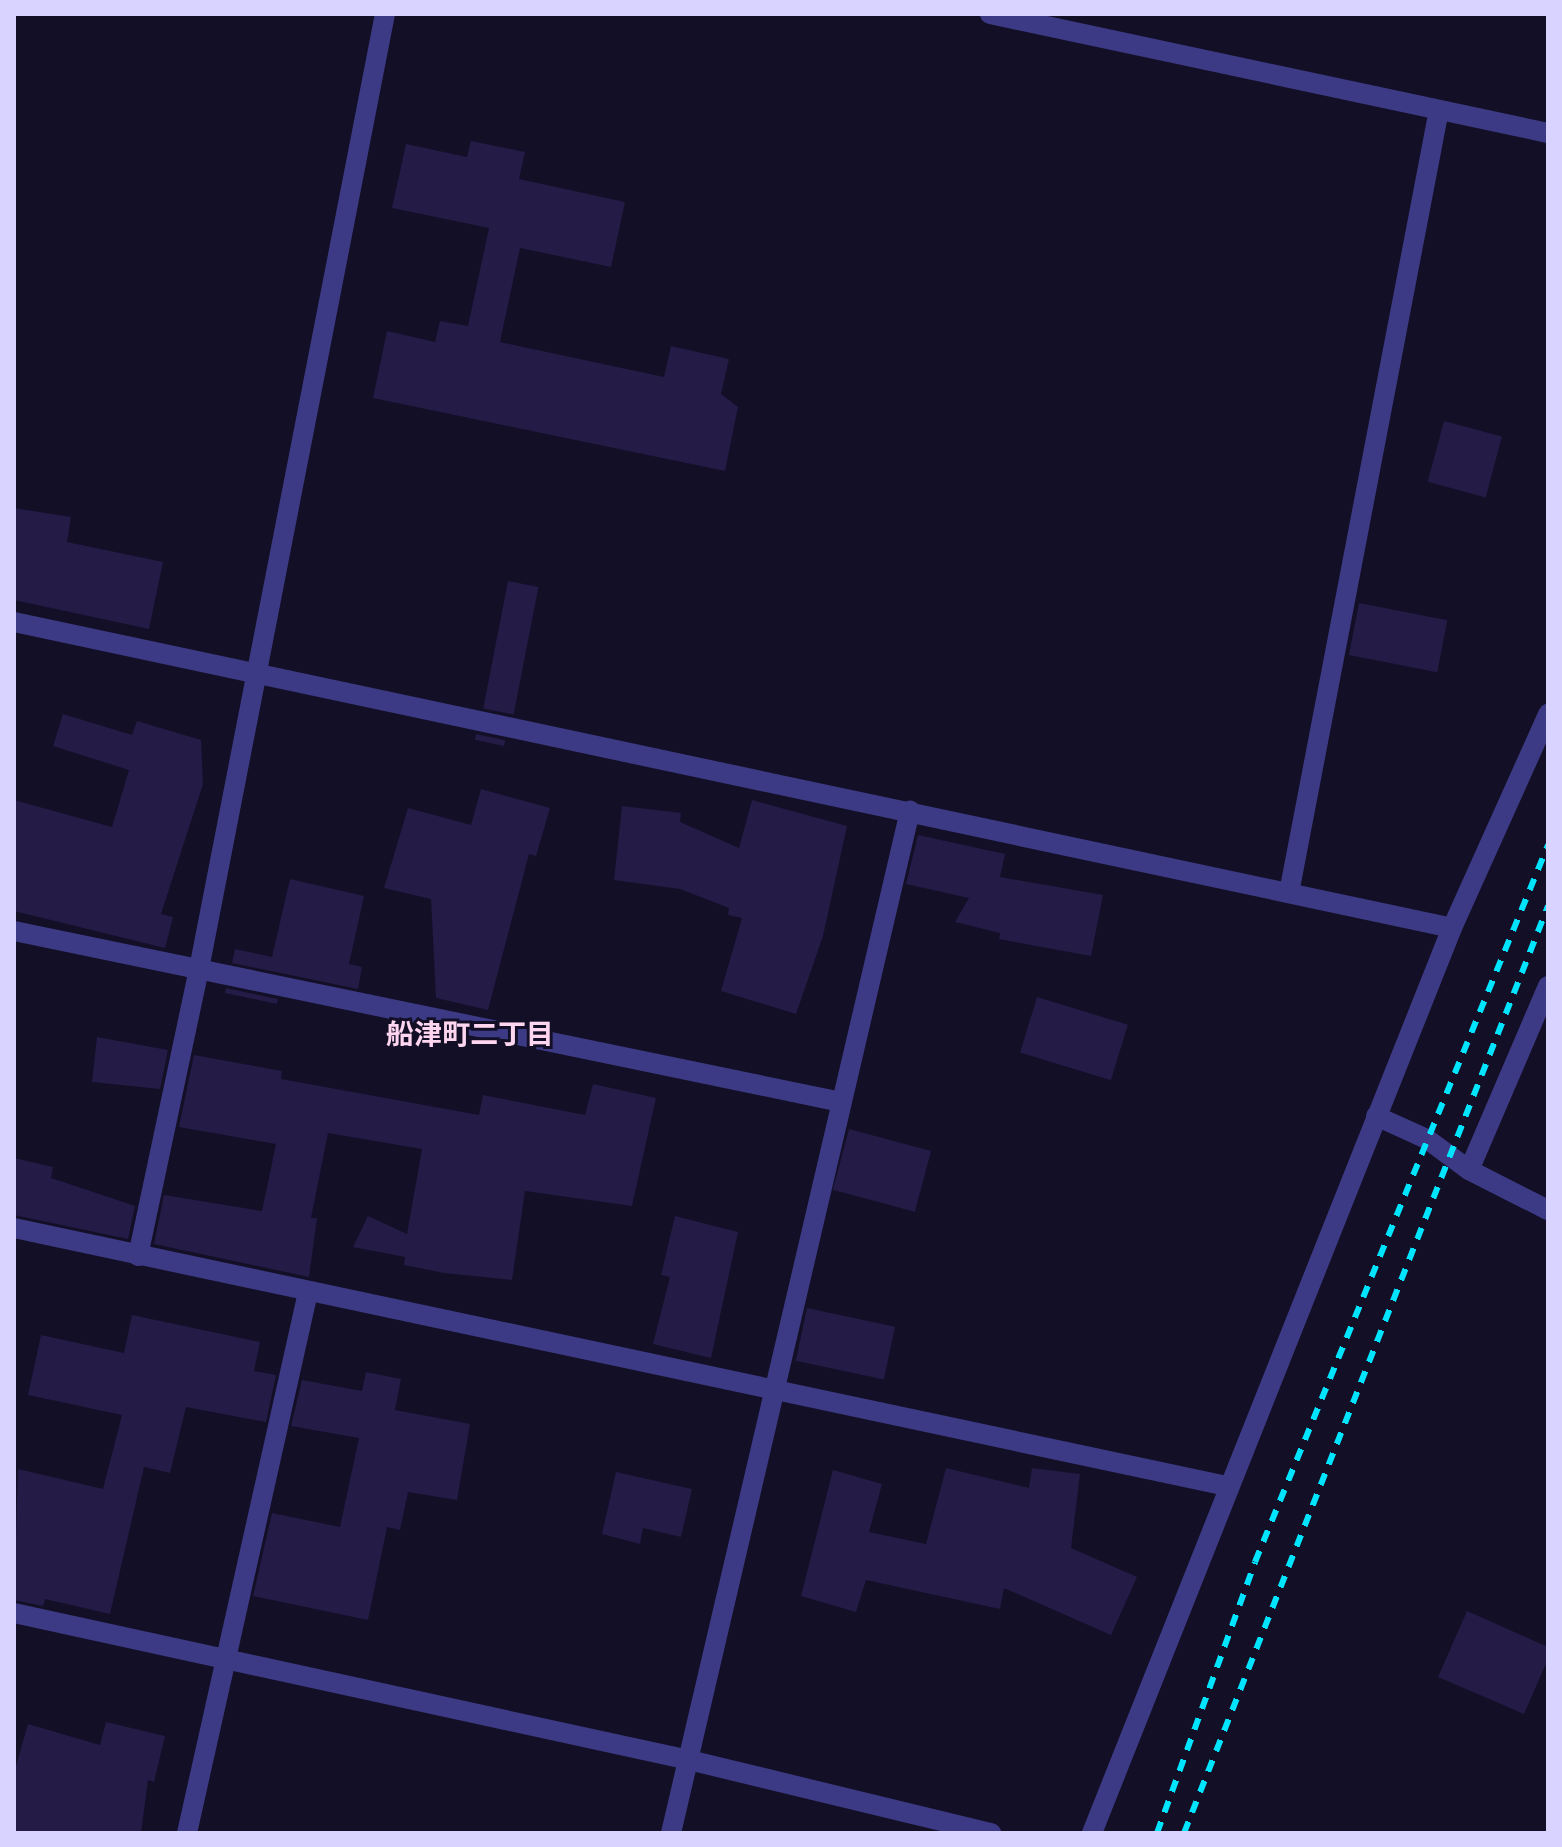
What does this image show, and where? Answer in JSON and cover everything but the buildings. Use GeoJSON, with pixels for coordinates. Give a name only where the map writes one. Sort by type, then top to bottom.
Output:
{"type":"FeatureCollection","features":[{"type":"Feature","properties":{"kind":"street"},"geometry":{"type":"LineString","coordinates":[[138,1256],[199,969],[385,14]]}},
{"type":"Feature","properties":{"kind":"street"},"geometry":{"type":"LineString","coordinates":[[990,14],[1548,133]]}},
{"type":"Feature","properties":{"kind":"street"},"geometry":{"type":"LineString","coordinates":[[1289,893],[1439,110]]}},
{"type":"Feature","properties":{"kind":"street"},"geometry":{"type":"LineString","coordinates":[[14,622],[1452,928]]}},
{"type":"Feature","properties":{"kind":"street"},"geometry":{"type":"LineString","coordinates":[[1092,1833],[1227,1486],[1452,928],[1548,714]]}},
{"type":"Feature","properties":{"kind":"street"},"geometry":{"type":"LineString","coordinates":[[671,1833],[910,811]]}},
{"type":"Feature","properties":{"kind":"street"},"geometry":{"type":"LineString","coordinates":[[14,931],[841,1102]]}},
{"type":"Feature","properties":{"kind":"street"},"geometry":{"type":"LineString","coordinates":[[1469,1170],[1548,986]]}},
{"type":"Feature","properties":{"kind":"street"},"geometry":{"type":"LineString","coordinates":[[1376,1116],[1439,1145],[1469,1170],[1548,1210]]}},
{"type":"Feature","properties":{"kind":"street"},"geometry":{"type":"LineString","coordinates":[[14,1228],[1227,1486]]}},
{"type":"Feature","properties":{"kind":"street"},"geometry":{"type":"LineString","coordinates":[[187,1833],[308,1292]]}},
{"type":"Feature","properties":{"kind":"street"},"geometry":{"type":"LineString","coordinates":[[14,1613],[689,1760],[991,1833]]}},
{"type":"Feature","properties":{"kind":"railway"},"geometry":{"type":"LineString","coordinates":[[1157,1833],[1255,1562],[1548,845]]}},
{"type":"Feature","properties":{"kind":"railway"},"geometry":{"type":"LineString","coordinates":[[1184,1833],[1548,906]]}},
{"type":"Feature","properties":{"kind":"district","name":"船津町二丁目"},"geometry":{"type":"Point","coordinates":[470,1037]}}]}
